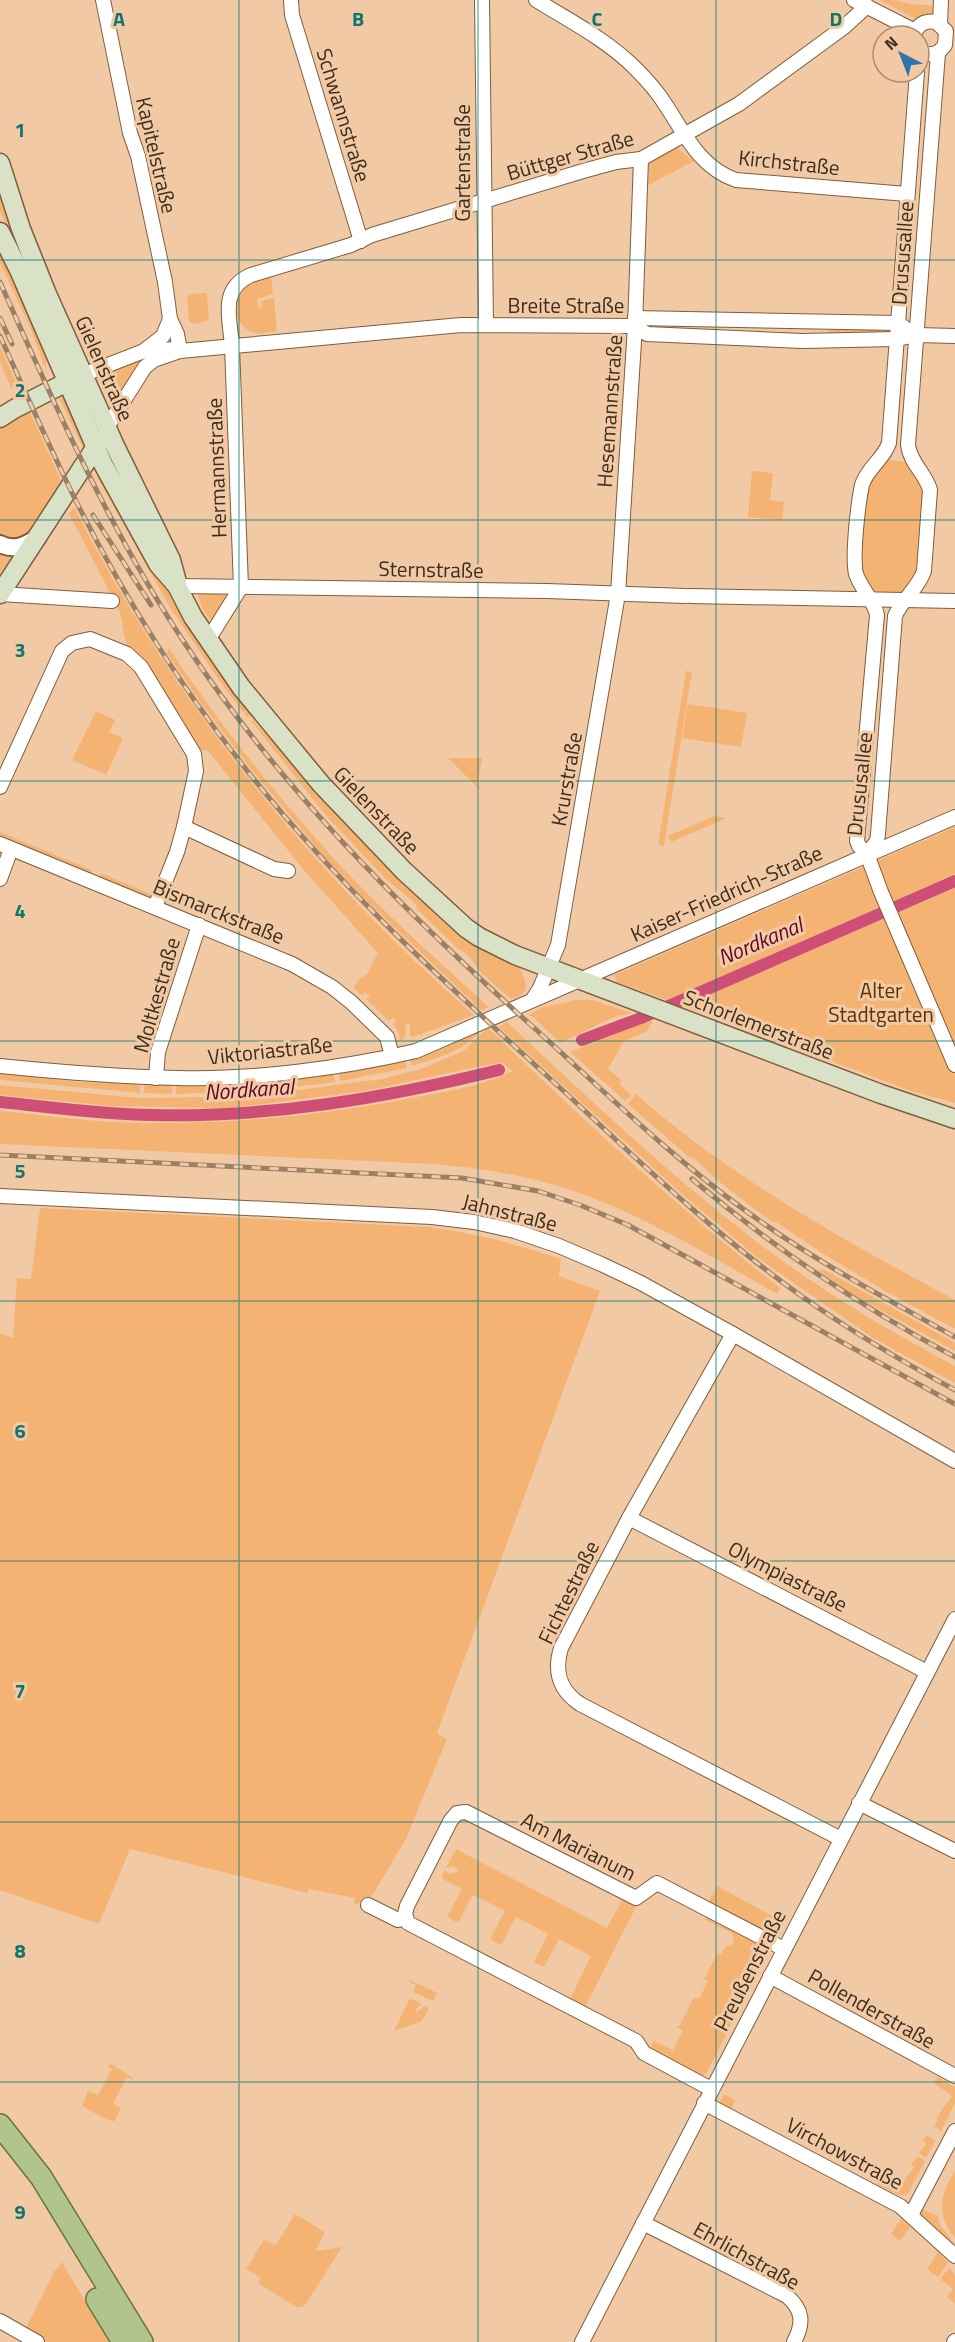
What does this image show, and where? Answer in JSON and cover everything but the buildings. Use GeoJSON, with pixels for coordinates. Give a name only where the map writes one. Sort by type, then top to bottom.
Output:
{"type":"FeatureCollection","features":[{"type":"Feature","properties":{"kind":"main road","name":"Gielenstraße"},"geometry":{"type":"LineString","coordinates":[[0,163],[34,263],[107,428],[171,560],[177,577],[177,586]]}},
{"type":"Feature","properties":{"kind":"main road","name":"Gielenstraße"},"geometry":{"type":"LineString","coordinates":[[0,232],[68,382],[95,449],[158,564],[177,586],[208,640],[241,687],[289,748],[348,814],[445,910],[479,937],[549,969]]}},
{"type":"Feature","properties":{"kind":"main road"},"geometry":{"type":"LineString","coordinates":[[5,413],[85,374]]}},
{"type":"Feature","properties":{"kind":"main road"},"geometry":{"type":"LineString","coordinates":[[0,594],[107,428]]}},
{"type":"Feature","properties":{"kind":"main road","name":"Schorlemerstraße"},"geometry":{"type":"LineString","coordinates":[[549,969],[881,1094],[955,1119]]}},
{"type":"Feature","properties":{"kind":"main road"},"geometry":{"type":"LineString","coordinates":[[0,2125],[41,2177],[142,2342]]}},
{"type":"Feature","properties":{"kind":"main road"},"geometry":{"type":"LineString","coordinates":[[0,2147],[41,2204],[123,2342]]}},
{"type":"Feature","properties":{"kind":"street","name":"Kapitelstraße"},"geometry":{"type":"LineString","coordinates":[[103,0],[127,122],[138,156],[165,282],[170,319],[177,334],[180,351]]}},
{"type":"Feature","properties":{"kind":"street","name":"Schwannstraße"},"geometry":{"type":"LineString","coordinates":[[291,0],[292,15],[361,241]]}},
{"type":"Feature","properties":{"kind":"street","name":"Gartenstraße"},"geometry":{"type":"LineString","coordinates":[[482,0],[486,326]]}},
{"type":"Feature","properties":{"kind":"street","name":"Kirchstraße"},"geometry":{"type":"LineString","coordinates":[[536,0],[624,57],[664,101],[684,136],[704,160],[720,173],[736,180],[907,194]]}},
{"type":"Feature","properties":{"kind":"street"},"geometry":{"type":"LineString","coordinates":[[854,0],[898,24]]}},
{"type":"Feature","properties":{"kind":"street"},"geometry":{"type":"LineString","coordinates":[[931,54],[938,53],[951,43],[940,24],[941,0]]}},
{"type":"Feature","properties":{"kind":"street","name":"Büttger Straße"},"geometry":{"type":"LineString","coordinates":[[285,265],[361,241],[372,235],[616,162],[641,159],[739,104],[844,27],[867,6]]}},
{"type":"Feature","properties":{"kind":"street"},"geometry":{"type":"LineString","coordinates":[[924,24],[926,22],[940,24]]}},
{"type":"Feature","properties":{"kind":"street","name":"Drususallee"},"geometry":{"type":"LineString","coordinates":[[916,84],[890,443],[865,476],[860,491],[855,563],[859,580],[877,615],[857,841],[867,854],[878,839],[895,616],[904,600],[920,582],[924,571],[930,494],[925,478],[910,455],[908,445],[938,53]]}},
{"type":"Feature","properties":{"kind":"street","name":"Hesemannstraße"},"geometry":{"type":"LineString","coordinates":[[618,594],[635,322],[641,159]]}},
{"type":"Feature","properties":{"kind":"street","name":"Hermannstraße"},"geometry":{"type":"LineString","coordinates":[[241,587],[232,346],[228,308],[233,289],[240,281],[285,265]]}},
{"type":"Feature","properties":{"kind":"street"},"geometry":{"type":"LineString","coordinates":[[144,351],[163,336],[170,319]]}},
{"type":"Feature","properties":{"kind":"street","name":"Breite Straße"},"geometry":{"type":"LineString","coordinates":[[635,322],[647,334],[687,337],[802,341],[897,339],[917,335],[955,336]]}},
{"type":"Feature","properties":{"kind":"street","name":"Breite Straße"},"geometry":{"type":"LineString","coordinates":[[180,351],[461,325],[635,322],[898,323]]}},
{"type":"Feature","properties":{"kind":"street"},"geometry":{"type":"LineString","coordinates":[[898,323],[917,335]]}},
{"type":"Feature","properties":{"kind":"street"},"geometry":{"type":"LineString","coordinates":[[85,374],[144,351],[170,348],[180,351]]}},
{"type":"Feature","properties":{"kind":"street"},"geometry":{"type":"LineString","coordinates":[[107,428],[145,367],[154,360],[180,351]]}},
{"type":"Feature","properties":{"kind":"street"},"geometry":{"type":"LineString","coordinates":[[885,452],[910,455]]}},
{"type":"Feature","properties":{"kind":"street"},"geometry":{"type":"LineString","coordinates":[[0,544],[12,548],[20,547],[39,536]]}},
{"type":"Feature","properties":{"kind":"street"},"geometry":{"type":"LineString","coordinates":[[15,571],[23,590],[29,595]]}},
{"type":"Feature","properties":{"kind":"street","name":"Sternstraße"},"geometry":{"type":"LineString","coordinates":[[177,586],[955,601]]}},
{"type":"Feature","properties":{"kind":"street"},"geometry":{"type":"LineString","coordinates":[[208,640],[241,587]]}},
{"type":"Feature","properties":{"kind":"street"},"geometry":{"type":"LineString","coordinates":[[0,594],[112,601]]}},
{"type":"Feature","properties":{"kind":"street","name":"Krurstraße"},"geometry":{"type":"LineString","coordinates":[[549,969],[562,927],[618,594]]}},
{"type":"Feature","properties":{"kind":"street"},"geometry":{"type":"LineString","coordinates":[[0,787],[59,657],[72,643],[84,639],[94,640],[127,654],[141,667],[192,748],[196,763],[177,852],[155,907]]}},
{"type":"Feature","properties":{"kind":"street","name":"Kaiser-Friedrich-Straße"},"geometry":{"type":"LineString","coordinates":[[580,980],[955,817]]}},
{"type":"Feature","properties":{"kind":"street"},"geometry":{"type":"LineString","coordinates":[[184,827],[274,869],[288,871]]}},
{"type":"Feature","properties":{"kind":"street"},"geometry":{"type":"LineString","coordinates":[[0,879],[6,847]]}},
{"type":"Feature","properties":{"kind":"street","name":"Bismarckstraße"},"geometry":{"type":"LineString","coordinates":[[6,847],[292,964],[332,987],[351,1002],[387,1037],[392,1056]]}},
{"type":"Feature","properties":{"kind":"street"},"geometry":{"type":"LineString","coordinates":[[867,854],[955,1065]]}},
{"type":"Feature","properties":{"kind":"street","name":"Moltkestraße"},"geometry":{"type":"LineString","coordinates":[[156,1077],[158,1052],[199,925]]}},
{"type":"Feature","properties":{"kind":"street"},"geometry":{"type":"LineString","coordinates":[[533,999],[549,969]]}},
{"type":"Feature","properties":{"kind":"street","name":"Viktoriastraße"},"geometry":{"type":"LineString","coordinates":[[0,1066],[69,1073],[181,1078],[266,1074],[327,1067],[392,1056],[433,1044],[466,1027],[580,980]]}},
{"type":"Feature","properties":{"kind":"street","name":"Jahnstraße"},"geometry":{"type":"LineString","coordinates":[[0,1196],[432,1216],[515,1231],[559,1246],[641,1283],[955,1461]]}},
{"type":"Feature","properties":{"kind":"street","name":"Fichtestraße"},"geometry":{"type":"LineString","coordinates":[[733,1334],[629,1518],[561,1648],[558,1671],[561,1684],[567,1694],[580,1704],[841,1839]]}},
{"type":"Feature","properties":{"kind":"street","name":"Olympiastraße"},"geometry":{"type":"LineString","coordinates":[[629,1518],[927,1672]]}},
{"type":"Feature","properties":{"kind":"street","name":"Preußenstraße"},"geometry":{"type":"LineString","coordinates":[[582,2342],[955,1619]]}},
{"type":"Feature","properties":{"kind":"street"},"geometry":{"type":"LineString","coordinates":[[859,1803],[955,1851]]}},
{"type":"Feature","properties":{"kind":"street","name":"Am Marianum"},"geometry":{"type":"LineString","coordinates":[[406,1918],[407,1906],[451,1820],[457,1813],[463,1812],[636,1898],[657,1883],[784,1948]]}},
{"type":"Feature","properties":{"kind":"street"},"geometry":{"type":"LineString","coordinates":[[368,1905],[398,1920],[406,1918],[419,1930],[636,2041],[644,2054],[711,2089]]}},
{"type":"Feature","properties":{"kind":"street","name":"Pollenderstraße"},"geometry":{"type":"LineString","coordinates":[[770,1976],[955,2076]]}},
{"type":"Feature","properties":{"kind":"street","name":"Virchowstraße"},"geometry":{"type":"LineString","coordinates":[[704,2103],[887,2199],[911,2215],[955,2256]]}},
{"type":"Feature","properties":{"kind":"street"},"geometry":{"type":"LineString","coordinates":[[911,2215],[955,2131]]}},
{"type":"Feature","properties":{"kind":"street","name":"Ehrlichstraße"},"geometry":{"type":"LineString","coordinates":[[643,2223],[787,2296],[801,2316],[801,2327],[794,2342]]}},
{"type":"Feature","properties":{"kind":"street"},"geometry":{"type":"LineString","coordinates":[[0,2321],[29,2340]]}},
{"type":"Feature","properties":{"kind":"green space"},"geometry":{"type":"Polygon","coordinates":[[[880,0],[931,6],[934,7],[932,17],[916,19],[880,0]]]}},
{"type":"Feature","properties":{"kind":"green space"},"geometry":{"type":"Polygon","coordinates":[[[676,147],[694,161],[648,185],[649,161],[676,147]]]}},
{"type":"Feature","properties":{"kind":"green space"},"geometry":{"type":"Polygon","coordinates":[[[0,182],[27,266],[0,212],[0,182]]]}},
{"type":"Feature","properties":{"kind":"green space"},"geometry":{"type":"Polygon","coordinates":[[[0,253],[46,358],[46,370],[30,327],[0,263],[0,253]]]}},
{"type":"Feature","properties":{"kind":"green space"},"geometry":{"type":"Polygon","coordinates":[[[271,277],[273,294],[257,299],[259,308],[262,307],[261,301],[274,298],[277,331],[254,333],[247,330],[238,319],[237,299],[240,292],[248,285],[271,277]]]}},
{"type":"Feature","properties":{"kind":"green space"},"geometry":{"type":"Polygon","coordinates":[[[207,293],[209,320],[194,324],[189,322],[187,297],[190,294],[207,293]]]}},
{"type":"Feature","properties":{"kind":"green space"},"geometry":{"type":"Polygon","coordinates":[[[652,321],[662,322],[658,328],[827,334],[831,327],[879,328],[879,332],[808,337],[651,328],[652,321]]]}},
{"type":"Feature","properties":{"kind":"green space"},"geometry":{"type":"Polygon","coordinates":[[[0,346],[17,385],[11,388],[0,362],[0,346]]]}},
{"type":"Feature","properties":{"kind":"green space"},"geometry":{"type":"Polygon","coordinates":[[[147,355],[159,355],[116,402],[104,372],[147,355]]]}},
{"type":"Feature","properties":{"kind":"green space"},"geometry":{"type":"Polygon","coordinates":[[[58,396],[63,399],[69,396],[89,443],[85,452],[58,396]]]}},
{"type":"Feature","properties":{"kind":"green space"},"geometry":{"type":"Polygon","coordinates":[[[29,410],[63,485],[35,530],[24,538],[11,540],[0,535],[0,424],[29,410]]]}},
{"type":"Feature","properties":{"kind":"green space"},"geometry":{"type":"Polygon","coordinates":[[[881,459],[914,463],[924,478],[924,571],[904,597],[872,597],[856,563],[862,490],[881,459]]]}},
{"type":"Feature","properties":{"kind":"green space"},"geometry":{"type":"Polygon","coordinates":[[[752,471],[773,473],[770,500],[784,502],[782,520],[748,517],[752,471]]]}},
{"type":"Feature","properties":{"kind":"green space"},"geometry":{"type":"Polygon","coordinates":[[[102,473],[172,599],[253,714],[248,718],[223,686],[168,604],[96,475],[102,473]]]}},
{"type":"Feature","properties":{"kind":"green space"},"geometry":{"type":"Polygon","coordinates":[[[74,507],[113,579],[155,648],[249,780],[356,902],[474,1015],[413,1037],[410,1036],[410,1023],[406,1024],[405,1038],[400,1041],[398,1030],[393,1024],[396,1020],[393,1017],[389,1021],[366,999],[370,996],[365,992],[362,996],[354,988],[359,979],[367,974],[378,953],[303,869],[208,751],[200,749],[143,659],[126,644],[120,612],[69,514],[74,507]]]}},
{"type":"Feature","properties":{"kind":"green space"},"geometry":{"type":"Polygon","coordinates":[[[0,551],[19,558],[10,560],[0,573],[0,551]]]}},
{"type":"Feature","properties":{"kind":"green space"},"geometry":{"type":"Polygon","coordinates":[[[231,591],[212,622],[203,610],[197,592],[231,591]]]}},
{"type":"Feature","properties":{"kind":"green space"},"geometry":{"type":"Polygon","coordinates":[[[168,647],[244,752],[328,852],[386,912],[489,1007],[481,1010],[327,860],[251,769],[201,703],[167,653],[168,647]]]}},
{"type":"Feature","properties":{"kind":"green space"},"geometry":{"type":"Polygon","coordinates":[[[686,671],[692,672],[664,846],[658,845],[686,671]]]}},
{"type":"Feature","properties":{"kind":"green space"},"geometry":{"type":"Polygon","coordinates":[[[688,704],[747,713],[741,747],[682,738],[688,704]]]}},
{"type":"Feature","properties":{"kind":"green space"},"geometry":{"type":"Polygon","coordinates":[[[96,711],[115,720],[109,732],[123,738],[106,775],[72,760],[96,711]]]}},
{"type":"Feature","properties":{"kind":"green space"},"geometry":{"type":"Polygon","coordinates":[[[253,720],[263,732],[266,730],[314,791],[405,884],[519,965],[526,985],[524,993],[511,999],[418,910],[415,903],[387,880],[328,818],[251,721],[253,720]]]}},
{"type":"Feature","properties":{"kind":"green space"},"geometry":{"type":"Polygon","coordinates":[[[448,758],[482,758],[478,782],[480,790],[448,758]]]}},
{"type":"Feature","properties":{"kind":"green space"},"geometry":{"type":"Polygon","coordinates":[[[714,816],[727,818],[671,842],[668,836],[714,816]]]}},
{"type":"Feature","properties":{"kind":"green space"},"geometry":{"type":"Polygon","coordinates":[[[955,827],[955,874],[667,1000],[617,982],[614,975],[955,827]]]}},
{"type":"Feature","properties":{"kind":"green space"},"geometry":{"type":"Polygon","coordinates":[[[0,832],[92,870],[90,876],[84,874],[85,871],[3,837],[0,839],[0,832]]]}},
{"type":"Feature","properties":{"kind":"green space"},"geometry":{"type":"Polygon","coordinates":[[[101,873],[155,896],[151,899],[107,881],[98,880],[101,873]]]}},
{"type":"Feature","properties":{"kind":"green space"},"geometry":{"type":"Polygon","coordinates":[[[173,886],[185,891],[180,904],[171,892],[173,886]]]}},
{"type":"Feature","properties":{"kind":"green space","name":"Alter Stadtgarten"},"geometry":{"type":"Polygon","coordinates":[[[955,888],[955,1103],[911,1091],[684,1006],[955,888]]]}},
{"type":"Feature","properties":{"kind":"green space"},"geometry":{"type":"Polygon","coordinates":[[[576,1000],[593,1000],[631,1013],[612,1018],[560,1043],[528,1015],[543,1007],[576,1000]]]}},
{"type":"Feature","properties":{"kind":"green space"},"geometry":{"type":"Polygon","coordinates":[[[649,1020],[653,1021],[646,1032],[624,1041],[608,1069],[621,1080],[620,1085],[631,1095],[625,1101],[570,1052],[649,1020]]]}},
{"type":"Feature","properties":{"kind":"green space"},"geometry":{"type":"Polygon","coordinates":[[[507,1022],[625,1131],[717,1210],[772,1253],[823,1288],[901,1337],[955,1366],[955,1383],[873,1338],[758,1258],[682,1194],[499,1027],[507,1022]]]}},
{"type":"Feature","properties":{"kind":"green space"},"geometry":{"type":"Polygon","coordinates":[[[484,1024],[478,1033],[462,1047],[412,1066],[409,1056],[438,1051],[484,1024]]]}},
{"type":"Feature","properties":{"kind":"green space"},"geometry":{"type":"Polygon","coordinates":[[[488,1028],[667,1194],[780,1288],[777,1294],[635,1216],[585,1195],[510,1174],[433,1164],[0,1144],[0,1111],[113,1122],[188,1123],[263,1119],[375,1105],[476,1085],[512,1071],[503,1063],[365,1091],[229,1108],[111,1106],[0,1095],[0,1085],[139,1098],[267,1094],[382,1079],[421,1069],[463,1051],[488,1028]]]}},
{"type":"Feature","properties":{"kind":"green space"},"geometry":{"type":"Polygon","coordinates":[[[405,1057],[407,1068],[340,1081],[339,1073],[397,1062],[397,1059],[405,1057]]]}},
{"type":"Feature","properties":{"kind":"green space"},"geometry":{"type":"Polygon","coordinates":[[[333,1070],[335,1082],[269,1090],[176,1094],[176,1083],[333,1070]]]}},
{"type":"Feature","properties":{"kind":"green space"},"geometry":{"type":"Polygon","coordinates":[[[0,1073],[108,1083],[140,1080],[140,1093],[0,1080],[0,1073]]]}},
{"type":"Feature","properties":{"kind":"green space"},"geometry":{"type":"Polygon","coordinates":[[[145,1081],[172,1083],[172,1094],[144,1093],[145,1081]]]}},
{"type":"Feature","properties":{"kind":"green space"},"geometry":{"type":"Polygon","coordinates":[[[636,1094],[711,1154],[750,1181],[831,1231],[955,1300],[955,1329],[887,1292],[776,1222],[772,1222],[717,1180],[628,1104],[636,1094]]]}},
{"type":"Feature","properties":{"kind":"green space"},"geometry":{"type":"Polygon","coordinates":[[[40,1208],[445,1229],[495,1240],[561,1259],[559,1276],[600,1291],[437,1733],[447,1739],[406,1839],[369,1901],[354,1904],[355,1898],[309,1889],[307,1893],[130,1849],[99,1924],[0,1890],[0,1333],[13,1338],[17,1278],[31,1279],[40,1208]]]}},
{"type":"Feature","properties":{"kind":"green space"},"geometry":{"type":"Polygon","coordinates":[[[816,1269],[825,1270],[955,1343],[955,1351],[855,1296],[816,1269]]]}},
{"type":"Feature","properties":{"kind":"green space"},"geometry":{"type":"Polygon","coordinates":[[[456,1849],[607,1928],[623,1898],[637,1905],[585,2007],[570,1999],[591,1956],[559,1939],[544,1967],[534,1962],[548,1934],[516,1917],[501,1945],[490,1939],[505,1911],[473,1895],[458,1923],[447,1917],[462,1889],[441,1878],[445,1870],[450,1874],[459,1871],[454,1866],[446,1868],[456,1849]]]}},
{"type":"Feature","properties":{"kind":"green space"},"geometry":{"type":"Polygon","coordinates":[[[717,1886],[774,1917],[765,1934],[768,1953],[745,1998],[736,2007],[734,2019],[706,2074],[698,2077],[648,2052],[654,2041],[673,2050],[683,2031],[677,2027],[694,1997],[699,1999],[708,1981],[704,1979],[718,1953],[721,1954],[726,1946],[731,1946],[734,1940],[732,1933],[705,1920],[712,1906],[708,1903],[717,1886]]]}},
{"type":"Feature","properties":{"kind":"green space"},"geometry":{"type":"Polygon","coordinates":[[[410,1980],[437,1993],[433,2001],[413,1992],[416,1985],[409,1982],[410,1980]]]}},
{"type":"Feature","properties":{"kind":"green space"},"geometry":{"type":"Polygon","coordinates":[[[410,1998],[422,2004],[415,2010],[417,2012],[424,2006],[429,2008],[422,2021],[394,2031],[410,1998]]]}},
{"type":"Feature","properties":{"kind":"green space"},"geometry":{"type":"Polygon","coordinates":[[[111,2064],[133,2078],[133,2080],[127,2077],[113,2104],[121,2108],[115,2121],[108,2120],[82,2106],[88,2091],[98,2095],[112,2069],[107,2066],[111,2064]]]}},
{"type":"Feature","properties":{"kind":"green space"},"geometry":{"type":"Polygon","coordinates":[[[938,2077],[955,2087],[955,2103],[941,2131],[934,2126],[938,2120],[936,2118],[952,2096],[934,2083],[938,2077]]]}},
{"type":"Feature","properties":{"kind":"green space"},"geometry":{"type":"Polygon","coordinates":[[[724,2094],[735,2100],[730,2111],[719,2103],[724,2094]]]}},
{"type":"Feature","properties":{"kind":"green space"},"geometry":{"type":"Polygon","coordinates":[[[927,2135],[935,2141],[926,2158],[919,2153],[926,2144],[923,2141],[927,2135]]]}},
{"type":"Feature","properties":{"kind":"green space"},"geometry":{"type":"Polygon","coordinates":[[[918,2156],[925,2161],[907,2195],[899,2195],[877,2184],[881,2177],[898,2189],[914,2167],[911,2165],[918,2156]]]}},
{"type":"Feature","properties":{"kind":"green space"},"geometry":{"type":"Polygon","coordinates":[[[955,2171],[955,2238],[945,2221],[942,2204],[946,2188],[955,2171]]]}},
{"type":"Feature","properties":{"kind":"green space"},"geometry":{"type":"Polygon","coordinates":[[[920,2209],[938,2216],[940,2225],[955,2244],[953,2247],[922,2217],[920,2209]]]}},
{"type":"Feature","properties":{"kind":"green space"},"geometry":{"type":"Polygon","coordinates":[[[295,2214],[325,2232],[315,2251],[342,2247],[306,2304],[301,2307],[296,2307],[258,2283],[261,2278],[246,2269],[264,2240],[276,2245],[295,2214]]]}},
{"type":"Feature","properties":{"kind":"green space"},"geometry":{"type":"Polygon","coordinates":[[[901,2219],[910,2227],[900,2241],[891,2234],[901,2219]]]}},
{"type":"Feature","properties":{"kind":"green space"},"geometry":{"type":"Polygon","coordinates":[[[938,2252],[948,2263],[938,2277],[927,2269],[938,2252]]]}},
{"type":"Feature","properties":{"kind":"green space"},"geometry":{"type":"Polygon","coordinates":[[[62,2262],[109,2342],[46,2342],[27,2331],[27,2326],[54,2272],[62,2262]]]}},
{"type":"Feature","properties":{"kind":"green space"},"geometry":{"type":"Polygon","coordinates":[[[950,2267],[955,2276],[955,2304],[947,2297],[953,2289],[940,2279],[950,2267]]]}},
{"type":"Feature","properties":{"kind":"waterway","name":"Nordkanal"},"geometry":{"type":"LineString","coordinates":[[582,1040],[641,1018],[955,881]]}},
{"type":"Feature","properties":{"kind":"waterway","name":"Nordkanal"},"geometry":{"type":"LineString","coordinates":[[0,1102],[132,1114],[239,1113],[370,1097],[499,1070]]}},
{"type":"Feature","properties":{"kind":"railway"},"geometry":{"type":"LineString","coordinates":[[0,282],[85,467],[158,602],[222,697],[260,747],[342,842],[475,974],[638,1123],[698,1174],[760,1221],[807,1252],[955,1337]]}},
{"type":"Feature","properties":{"kind":"railway"},"geometry":{"type":"LineString","coordinates":[[0,318],[12,344]]}},
{"type":"Feature","properties":{"kind":"railway"},"geometry":{"type":"LineString","coordinates":[[0,336],[79,507],[152,637],[238,759],[314,850],[438,976],[653,1174],[739,1249],[819,1308],[876,1345],[955,1390]]}},
{"type":"Feature","properties":{"kind":"railway"},"geometry":{"type":"LineString","coordinates":[[93,515],[151,605]]}},
{"type":"Feature","properties":{"kind":"railway"},"geometry":{"type":"LineString","coordinates":[[0,1155],[462,1178],[538,1191],[628,1225],[955,1404]]}},
{"type":"Feature","properties":{"kind":"railway"},"geometry":{"type":"LineString","coordinates":[[692,1179],[754,1229],[819,1275],[886,1318],[955,1357]]}}]}
